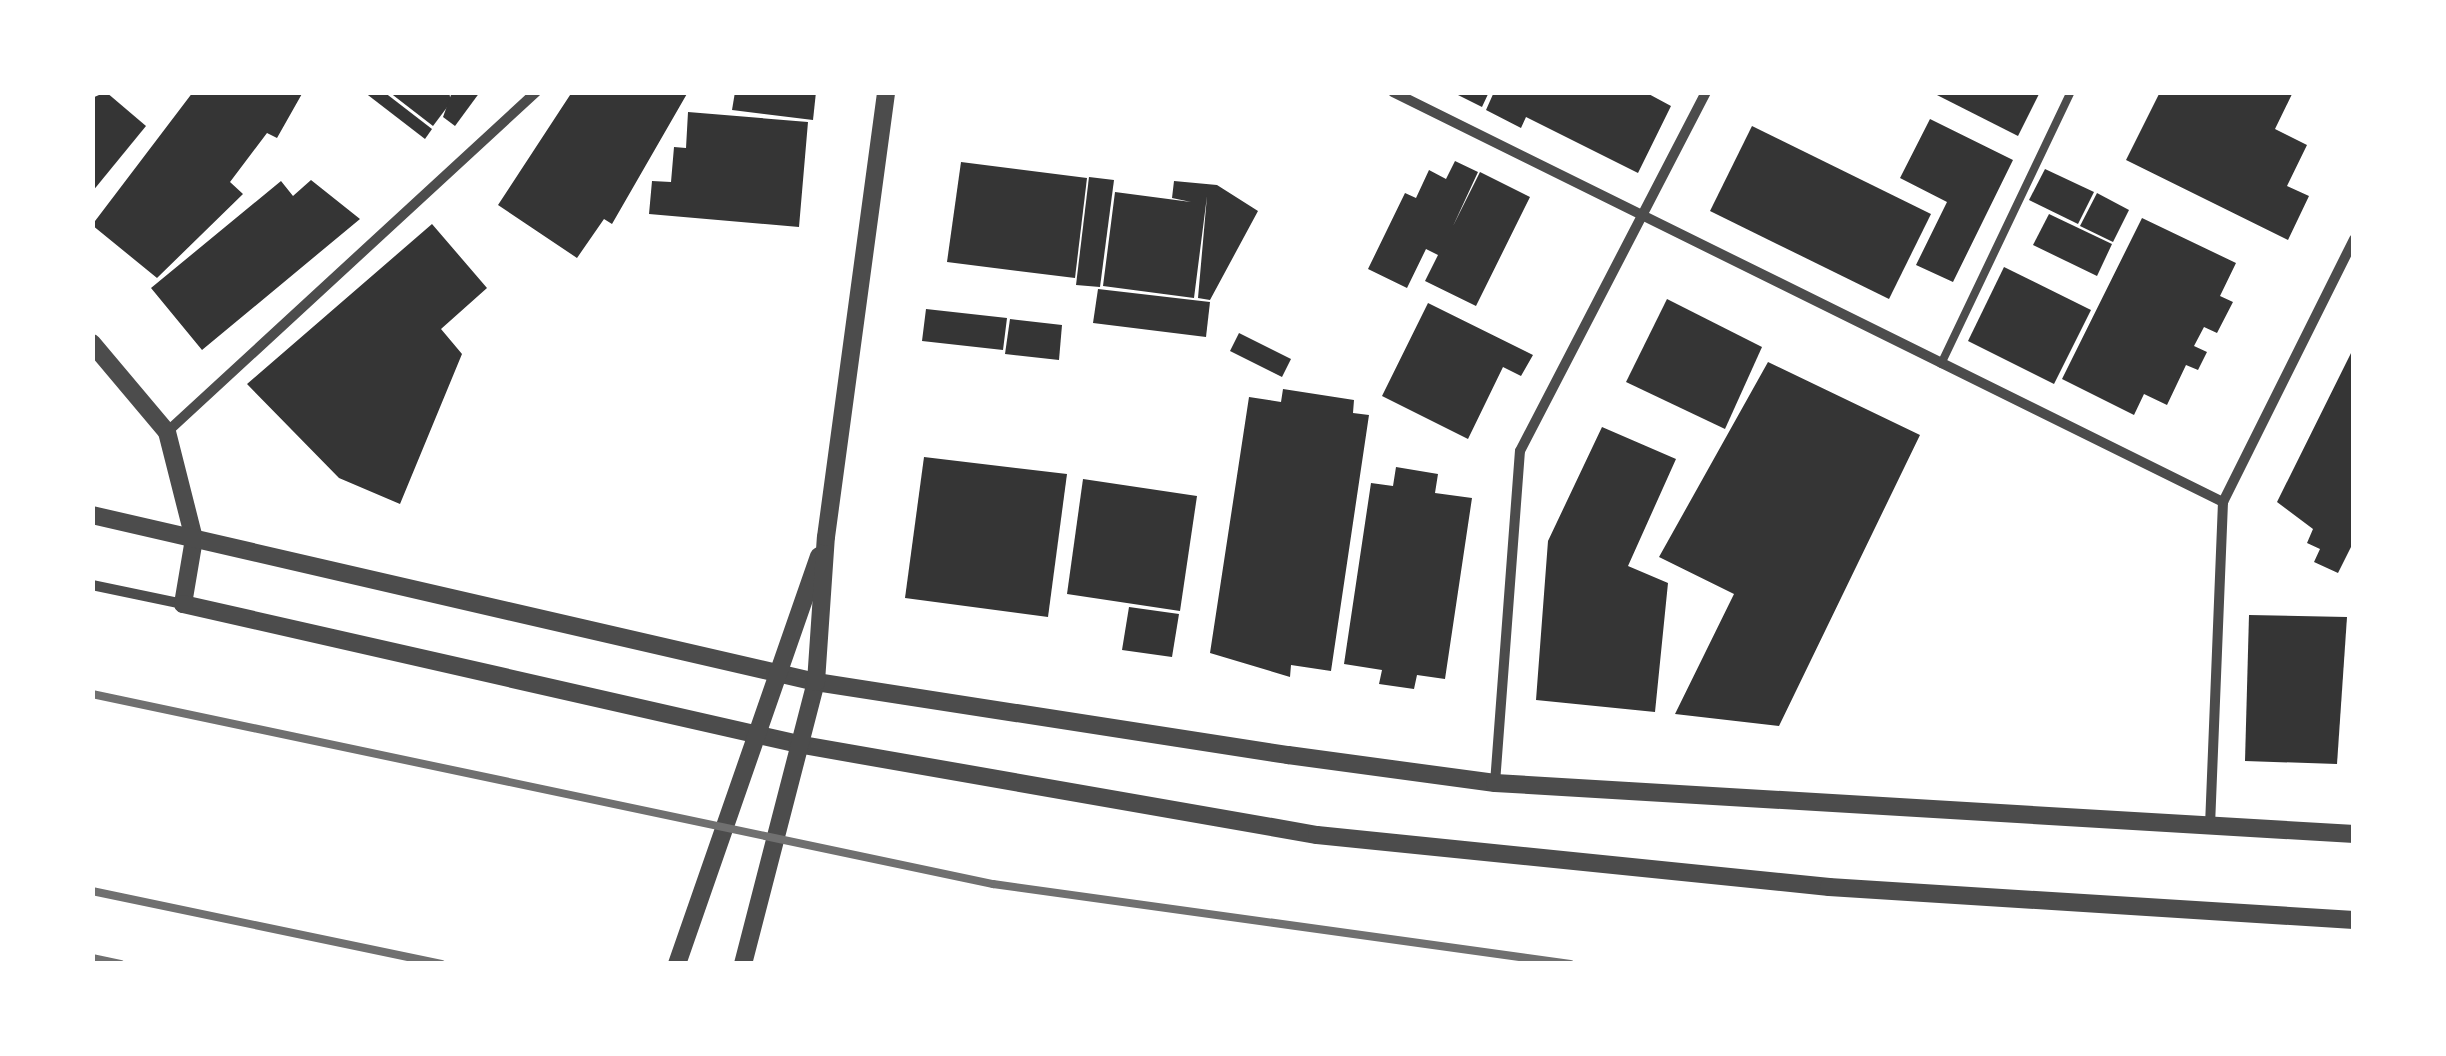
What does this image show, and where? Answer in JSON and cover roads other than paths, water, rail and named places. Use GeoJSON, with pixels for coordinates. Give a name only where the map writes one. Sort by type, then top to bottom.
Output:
{"type":"FeatureCollection","features":[{"type":"Feature","properties":{"kind":"street"},"geometry":{"type":"LineString","coordinates":[[166,432],[536,92]]}},
{"type":"Feature","properties":{"kind":"street"},"geometry":{"type":"LineString","coordinates":[[743,964],[803,745],[816,682],[826,537],[886,92]]}},
{"type":"Feature","properties":{"kind":"street"},"geometry":{"type":"LineString","coordinates":[[1392,92],[2223,502]]}},
{"type":"Feature","properties":{"kind":"street"},"geometry":{"type":"LineString","coordinates":[[1495,783],[1520,451],[1706,92]]}},
{"type":"Feature","properties":{"kind":"street"},"geometry":{"type":"LineString","coordinates":[[2210,828],[2223,502],[2354,239]]}},
{"type":"Feature","properties":{"kind":"street"},"geometry":{"type":"LineString","coordinates":[[92,343],[166,432],[194,539],[183,604]]}},
{"type":"Feature","properties":{"kind":"street"},"geometry":{"type":"LineString","coordinates":[[92,516],[816,682],[1495,783],[2354,834]]}},
{"type":"Feature","properties":{"kind":"street"},"geometry":{"type":"LineString","coordinates":[[676,964],[774,672],[826,537]]}},
{"type":"Feature","properties":{"kind":"street"},"geometry":{"type":"LineString","coordinates":[[92,584],[803,745],[1317,835],[1829,887],[2354,920]]}},
{"type":"Feature","properties":{"kind":"lane"},"geometry":{"type":"LineString","coordinates":[[1941,364],[2071,92]]}},
{"type":"Feature","properties":{"kind":"railway"},"geometry":{"type":"LineString","coordinates":[[92,694],[993,884],[1570,964]]}},
{"type":"Feature","properties":{"kind":"railway"},"geometry":{"type":"LineString","coordinates":[[92,891],[441,964]]}},
{"type":"Feature","properties":{"kind":"railway"},"geometry":{"type":"LineString","coordinates":[[92,958],[120,964]]}}]}
